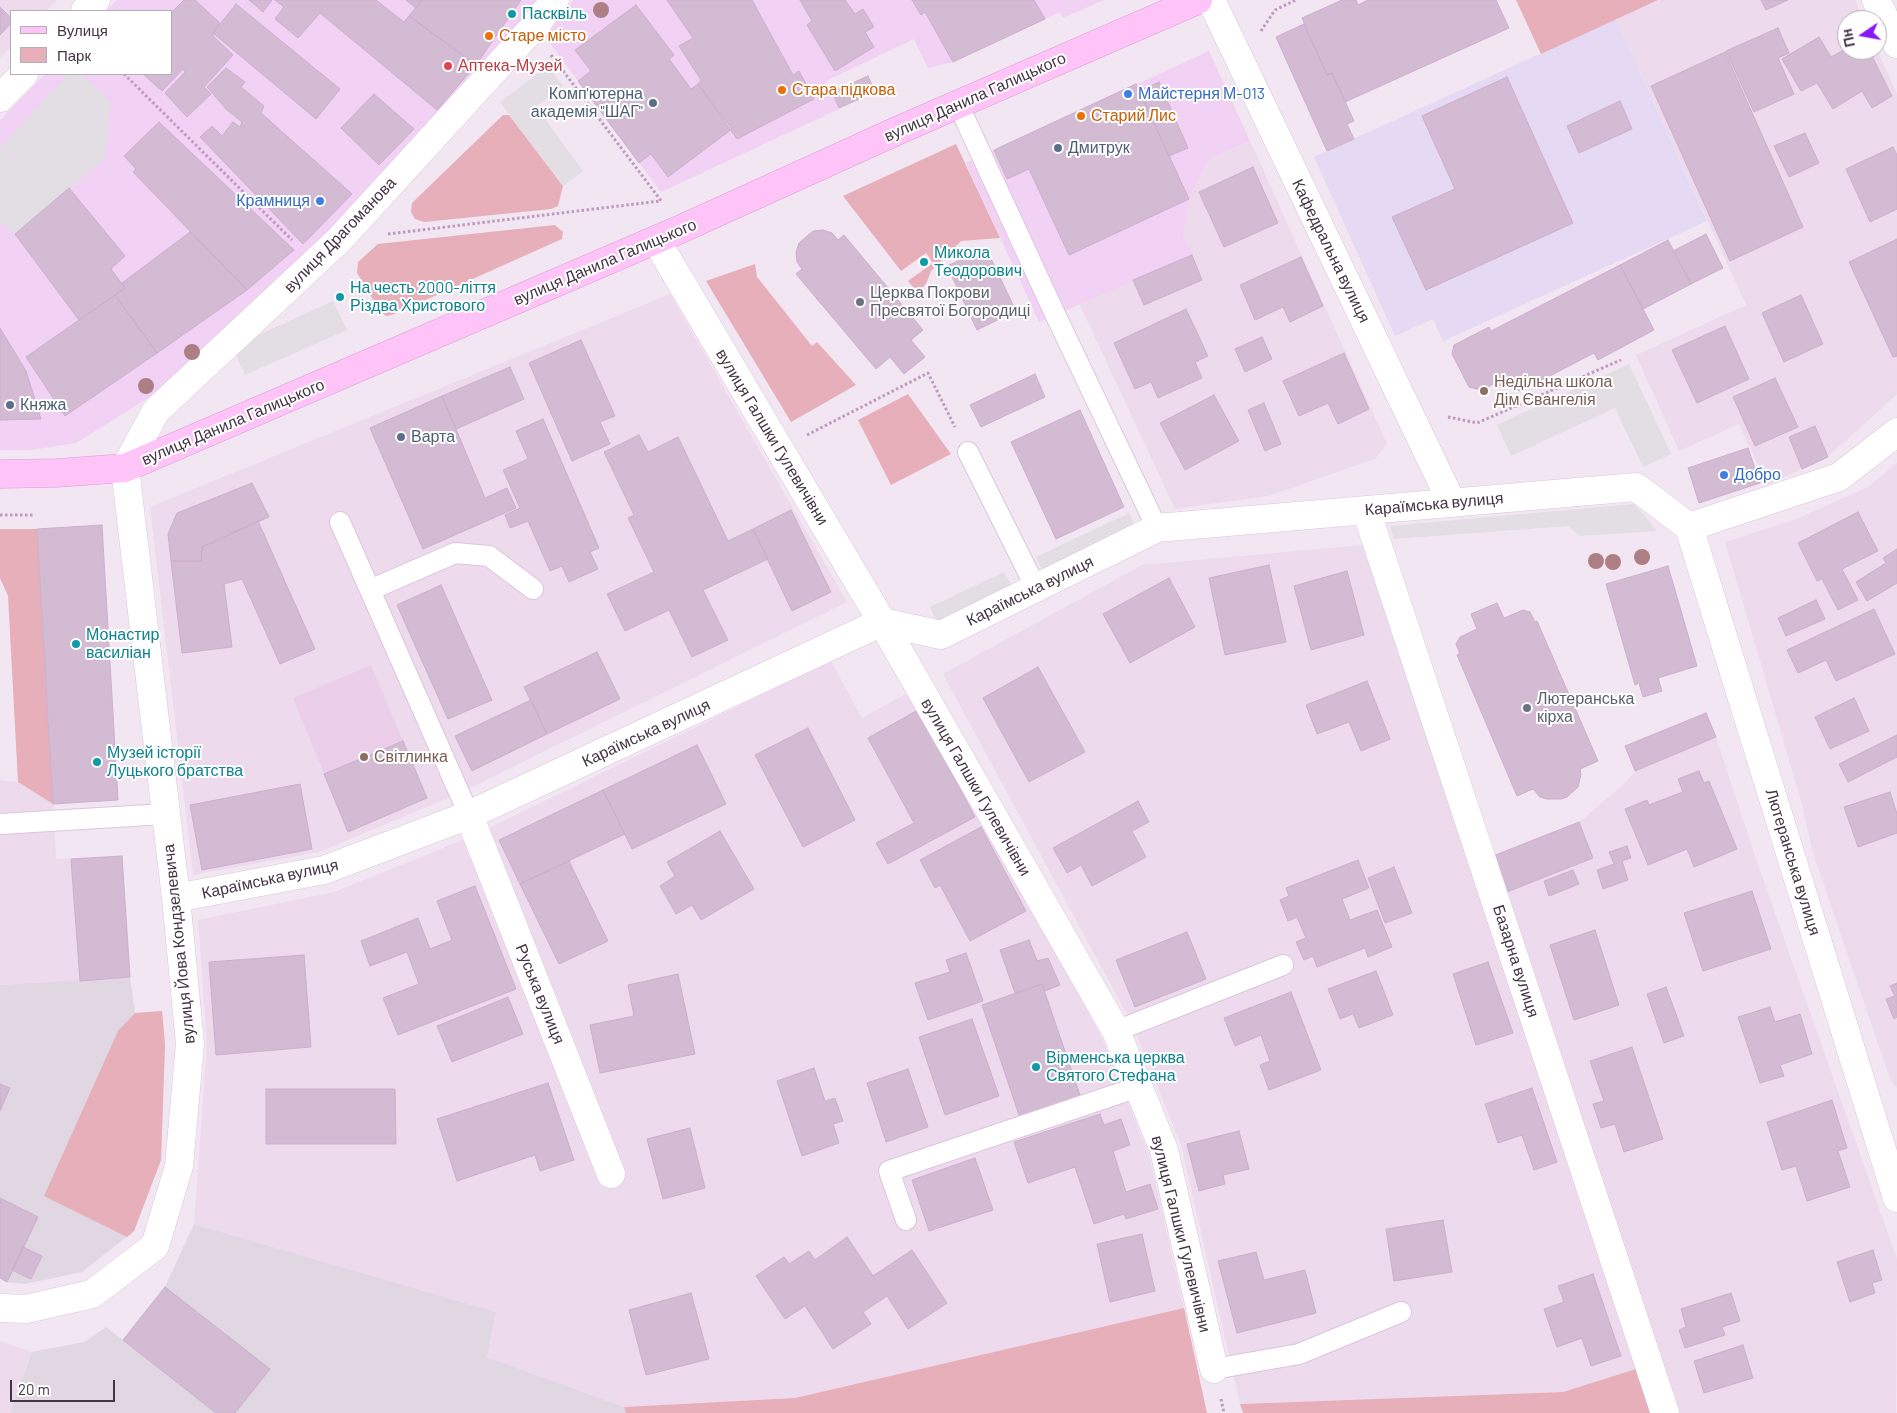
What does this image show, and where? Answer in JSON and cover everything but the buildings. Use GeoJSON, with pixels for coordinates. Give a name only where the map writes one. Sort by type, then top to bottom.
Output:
{"type":"FeatureCollection","features":[{"type":"Feature","properties":{"kind":"main road","name":"вулиця Данила Галицького"},"geometry":{"type":"LineString","coordinates":[[0,474],[57,473],[125,468],[656,240],[958,104],[1198,0]]}},
{"type":"Feature","properties":{"kind":"street"},"geometry":{"type":"LineString","coordinates":[[86,10],[96,0]]}},
{"type":"Feature","properties":{"kind":"street","name":"вулиця Драгоманова"},"geometry":{"type":"LineString","coordinates":[[125,468],[156,411],[339,240],[532,29],[555,0]]}},
{"type":"Feature","properties":{"kind":"street","name":"Кафедральна вулиця"},"geometry":{"type":"LineString","coordinates":[[1211,0],[1452,503]]}},
{"type":"Feature","properties":{"kind":"street"},"geometry":{"type":"LineString","coordinates":[[1876,0],[1897,44]]}},
{"type":"Feature","properties":{"kind":"street"},"geometry":{"type":"LineString","coordinates":[[0,98],[23,75]]}},
{"type":"Feature","properties":{"kind":"street","name":"вулиця Галшки Гулевичівни"},"geometry":{"type":"LineString","coordinates":[[656,240],[882,622],[1116,1032],[1164,1150],[1214,1369]]}},
{"type":"Feature","properties":{"kind":"street"},"geometry":{"type":"LineString","coordinates":[[1689,527],[1839,477],[1897,432]]}},
{"type":"Feature","properties":{"kind":"street","name":"вулиця Йова Кондзелевича"},"geometry":{"type":"LineString","coordinates":[[0,1308],[26,1309],[92,1294],[155,1246],[179,1166],[190,1044],[176,898],[125,468]]}},
{"type":"Feature","properties":{"kind":"street","name":"Караїмська вулиця"},"geometry":{"type":"LineString","coordinates":[[176,898],[324,870],[470,815],[882,622],[941,635],[1157,528],[1636,487],[1689,527]]}},
{"type":"Feature","properties":{"kind":"street","name":"Базарна вулиця"},"geometry":{"type":"LineString","coordinates":[[1366,510],[1665,1413]]}},
{"type":"Feature","properties":{"kind":"street","name":"Лютеранська вулиця"},"geometry":{"type":"LineString","coordinates":[[1689,527],[1897,1198]]}},
{"type":"Feature","properties":{"kind":"street","name":"Руська вулиця"},"geometry":{"type":"LineString","coordinates":[[470,815],[611,1174]]}},
{"type":"Feature","properties":{"kind":"lane"},"geometry":{"type":"LineString","coordinates":[[958,104],[1157,528]]}},
{"type":"Feature","properties":{"kind":"lane"},"geometry":{"type":"LineString","coordinates":[[968,452],[1036,588]]}},
{"type":"Feature","properties":{"kind":"lane"},"geometry":{"type":"LineString","coordinates":[[340,522],[470,815]]}},
{"type":"Feature","properties":{"kind":"lane"},"geometry":{"type":"LineString","coordinates":[[370,590],[455,553],[489,556],[533,589]]}},
{"type":"Feature","properties":{"kind":"lane"},"geometry":{"type":"LineString","coordinates":[[0,824],[165,814]]}},
{"type":"Feature","properties":{"kind":"lane"},"geometry":{"type":"LineString","coordinates":[[1116,1032],[1283,965]]}},
{"type":"Feature","properties":{"kind":"lane"},"geometry":{"type":"LineString","coordinates":[[906,1220],[889,1171],[1138,1087]]}},
{"type":"Feature","properties":{"kind":"lane"},"geometry":{"type":"LineString","coordinates":[[1214,1369],[1300,1354],[1401,1312]]}},
{"type":"Feature","properties":{"kind":"path"},"geometry":{"type":"LineString","coordinates":[[1259,33],[1275,10],[1296,0]]}},
{"type":"Feature","properties":{"kind":"path"},"geometry":{"type":"LineString","coordinates":[[532,29],[681,229]]}},
{"type":"Feature","properties":{"kind":"path"},"geometry":{"type":"LineString","coordinates":[[125,75],[315,264]]}},
{"type":"Feature","properties":{"kind":"path"},"geometry":{"type":"LineString","coordinates":[[339,240],[661,201]]}},
{"type":"Feature","properties":{"kind":"path"},"geometry":{"type":"LineString","coordinates":[[1443,416],[1478,423],[1621,360]]}},
{"type":"Feature","properties":{"kind":"path"},"geometry":{"type":"LineString","coordinates":[[779,449],[928,373],[968,452]]}},
{"type":"Feature","properties":{"kind":"path"},"geometry":{"type":"LineString","coordinates":[[0,515],[33,515]]}},
{"type":"Feature","properties":{"kind":"shaded area"},"geometry":{"type":"Polygon","coordinates":[[[0,0],[57,0],[47,10],[10,10],[10,48],[0,58],[0,0]]]}},
{"type":"Feature","properties":{"kind":"shaded area"},"geometry":{"type":"Polygon","coordinates":[[[117,0],[536,0],[508,37],[316,253],[150,397],[76,443],[31,450],[0,450],[0,120],[44,75],[172,75],[172,10],[107,10],[117,0]]]}},
{"type":"Feature","properties":{"kind":"shaded area"},"geometry":{"type":"Polygon","coordinates":[[[573,0],[1104,0],[1063,18],[1060,12],[953,62],[928,68],[914,39],[826,81],[839,109],[661,192],[545,37],[573,0]]]}},
{"type":"Feature","properties":{"kind":"shaded area"},"geometry":{"type":"Polygon","coordinates":[[[1658,0],[1855,0],[1860,10],[1837,10],[1837,60],[1882,60],[1897,94],[1897,394],[1828,457],[1767,485],[1739,424],[1679,451],[1636,355],[1746,305],[1616,19],[1658,0]]]}},
{"type":"Feature","properties":{"kind":"shaded area"},"geometry":{"type":"Polygon","coordinates":[[[1616,19],[1707,221],[1443,341],[1433,319],[1395,336],[1314,157],[1616,19]]]}},
{"type":"Feature","properties":{"kind":"shaded area"},"geometry":{"type":"Polygon","coordinates":[[[1209,51],[1250,141],[1209,159],[1189,199],[1183,236],[1192,255],[1039,322],[966,163],[1209,51]]]}},
{"type":"Feature","properties":{"kind":"shaded area"},"geometry":{"type":"Polygon","coordinates":[[[548,66],[563,86],[536,107],[583,171],[563,186],[500,102],[548,66]]]}},
{"type":"Feature","properties":{"kind":"shaded area"},"geometry":{"type":"Polygon","coordinates":[[[67,75],[82,75],[111,102],[104,160],[15,234],[0,222],[0,148],[67,75]]]}},
{"type":"Feature","properties":{"kind":"shaded area"},"geometry":{"type":"Polygon","coordinates":[[[1250,141],[1387,444],[1375,459],[1268,496],[1175,509],[1079,303],[1191,256],[1183,236],[1189,199],[1209,159],[1250,141]]]}},
{"type":"Feature","properties":{"kind":"shaded area"},"geometry":{"type":"Polygon","coordinates":[[[670,294],[847,602],[460,793],[319,852],[193,875],[150,507],[670,294]]]}},
{"type":"Feature","properties":{"kind":"shaded area"},"geometry":{"type":"Polygon","coordinates":[[[333,301],[347,330],[245,375],[232,347],[333,301]]]}},
{"type":"Feature","properties":{"kind":"shaded area"},"geometry":{"type":"Polygon","coordinates":[[[1629,364],[1671,454],[1643,467],[1615,408],[1511,456],[1497,425],[1629,364]]]}},
{"type":"Feature","properties":{"kind":"shaded area"},"geometry":{"type":"Polygon","coordinates":[[[1897,463],[1897,1088],[1890,1079],[1812,850],[1802,804],[1725,542],[1794,520],[1868,487],[1897,463]]]}},
{"type":"Feature","properties":{"kind":"shaded area"},"geometry":{"type":"Polygon","coordinates":[[[1634,504],[1657,531],[1580,536],[1568,526],[1394,539],[1390,526],[1634,504]]]}},
{"type":"Feature","properties":{"kind":"shaded area"},"geometry":{"type":"Polygon","coordinates":[[[1129,513],[1137,530],[1044,574],[1036,557],[1129,513]]]}},
{"type":"Feature","properties":{"kind":"shaded area"},"geometry":{"type":"Polygon","coordinates":[[[1363,545],[1636,1369],[1563,1392],[1240,1404],[1181,1145],[1132,1024],[943,674],[1142,565],[1363,545]]]}},
{"type":"Feature","properties":{"kind":"shaded area"},"geometry":{"type":"Polygon","coordinates":[[[1004,572],[1013,588],[938,624],[930,607],[1004,572]]]}},
{"type":"Feature","properties":{"kind":"shaded area"},"geometry":{"type":"Polygon","coordinates":[[[831,661],[862,718],[913,690],[1102,1038],[1149,1155],[1184,1308],[795,1398],[624,1407],[487,1357],[496,1312],[194,1224],[207,1044],[198,920],[334,892],[475,835],[831,661]]]}},
{"type":"Feature","properties":{"kind":"shaded area","name":"Світлинка"},"geometry":{"type":"Polygon","coordinates":[[[371,665],[427,798],[348,832],[293,698],[371,665]]]}},
{"type":"Feature","properties":{"kind":"shaded area"},"geometry":{"type":"Polygon","coordinates":[[[1716,737],[1756,859],[1897,1259],[1896,1413],[1680,1413],[1507,892],[1592,858],[1579,822],[1625,783],[1635,771],[1716,737]]]}},
{"type":"Feature","properties":{"kind":"shaded area"},"geometry":{"type":"Polygon","coordinates":[[[0,780],[18,782],[53,804],[56,859],[122,856],[130,977],[0,985],[0,780]]]}},
{"type":"Feature","properties":{"kind":"shaded area"},"geometry":{"type":"Polygon","coordinates":[[[130,977],[135,1013],[162,1011],[165,1045],[161,1160],[134,1231],[82,1272],[25,1284],[7,1282],[0,1278],[0,985],[130,977]]]}},
{"type":"Feature","properties":{"kind":"shaded area"},"geometry":{"type":"Polygon","coordinates":[[[194,1224],[496,1312],[487,1357],[624,1407],[626,1413],[10,1413],[32,1352],[84,1342],[106,1327],[123,1340],[165,1287],[194,1224]]]}},
{"type":"Feature","properties":{"kind":"shaded area"},"geometry":{"type":"Polygon","coordinates":[[[0,1341],[32,1352],[10,1413],[0,1413],[0,1341]]]}},
{"type":"Feature","properties":{"kind":"green space"},"geometry":{"type":"Polygon","coordinates":[[[1516,0],[1658,0],[1541,54],[1516,0]]]}},
{"type":"Feature","properties":{"kind":"green space"},"geometry":{"type":"Polygon","coordinates":[[[503,115],[509,115],[563,186],[558,206],[551,209],[424,222],[415,219],[411,212],[412,203],[503,115]]]}},
{"type":"Feature","properties":{"kind":"green space"},"geometry":{"type":"Polygon","coordinates":[[[956,144],[1000,238],[961,241],[931,271],[926,284],[917,292],[908,281],[933,263],[926,253],[901,271],[843,196],[956,144]]]}},
{"type":"Feature","properties":{"kind":"green space"},"geometry":{"type":"Polygon","coordinates":[[[555,225],[563,232],[562,239],[392,315],[386,316],[380,311],[357,273],[358,262],[378,244],[555,225]]]}},
{"type":"Feature","properties":{"kind":"green space"},"geometry":{"type":"Polygon","coordinates":[[[755,264],[757,277],[812,346],[817,342],[856,385],[791,422],[706,281],[755,264]]]}},
{"type":"Feature","properties":{"kind":"green space"},"geometry":{"type":"Polygon","coordinates":[[[908,394],[951,454],[891,485],[858,420],[908,394]]]}},
{"type":"Feature","properties":{"kind":"green space"},"geometry":{"type":"Polygon","coordinates":[[[0,529],[37,529],[53,804],[18,782],[8,596],[0,578],[0,529]]]}},
{"type":"Feature","properties":{"kind":"green space"},"geometry":{"type":"Polygon","coordinates":[[[162,1011],[165,1045],[161,1160],[134,1231],[127,1237],[44,1196],[118,1031],[135,1013],[162,1011]]]}},
{"type":"Feature","properties":{"kind":"green space"},"geometry":{"type":"Polygon","coordinates":[[[1184,1308],[1207,1413],[626,1413],[624,1407],[795,1398],[1184,1308]]]}},
{"type":"Feature","properties":{"kind":"green space"},"geometry":{"type":"Polygon","coordinates":[[[1636,1369],[1651,1413],[1243,1413],[1240,1404],[1563,1392],[1636,1369]]]}},
{"type":"Feature","properties":{"kind":"place","name":"Пасквіль"},"geometry":{"type":"Point","coordinates":[512,14]}},
{"type":"Feature","properties":{"kind":"place","name":"Старе місто"},"geometry":{"type":"Point","coordinates":[489,36]}},
{"type":"Feature","properties":{"kind":"place","name":"Аптека-Музей"},"geometry":{"type":"Point","coordinates":[448,66]}},
{"type":"Feature","properties":{"kind":"place","name":"Стара підкова"},"geometry":{"type":"Point","coordinates":[782,90]}},
{"type":"Feature","properties":{"kind":"place","name":"Майстерня М-013"},"geometry":{"type":"Point","coordinates":[1128,94]}},
{"type":"Feature","properties":{"kind":"place","name":"Комп'ютерна академія \"ШАГ\""},"geometry":{"type":"Point","coordinates":[653,103]}},
{"type":"Feature","properties":{"kind":"place","name":"Старий Лис"},"geometry":{"type":"Point","coordinates":[1081,116]}},
{"type":"Feature","properties":{"kind":"place","name":"Дмитрук"},"geometry":{"type":"Point","coordinates":[1058,148]}},
{"type":"Feature","properties":{"kind":"place","name":"Крамниця"},"geometry":{"type":"Point","coordinates":[320,201]}},
{"type":"Feature","properties":{"kind":"place","name":"Микола Теодорович"},"geometry":{"type":"Point","coordinates":[924,262]}},
{"type":"Feature","properties":{"kind":"place","name":"На честь 2000-ліття Різдва Христового"},"geometry":{"type":"Point","coordinates":[340,297]}},
{"type":"Feature","properties":{"kind":"place","name":"Церква Покрови Пресвятої Богородиці"},"geometry":{"type":"Point","coordinates":[860,302]}},
{"type":"Feature","properties":{"kind":"place","name":"Недільна школа Дім Євангелія"},"geometry":{"type":"Point","coordinates":[1484,391]}},
{"type":"Feature","properties":{"kind":"place","name":"Княжа"},"geometry":{"type":"Point","coordinates":[10,405]}},
{"type":"Feature","properties":{"kind":"place","name":"Варта"},"geometry":{"type":"Point","coordinates":[401,437]}},
{"type":"Feature","properties":{"kind":"place","name":"Добро"},"geometry":{"type":"Point","coordinates":[1724,475]}},
{"type":"Feature","properties":{"kind":"place","name":"Монастир василіан"},"geometry":{"type":"Point","coordinates":[76,644]}},
{"type":"Feature","properties":{"kind":"place","name":"Лютеранська кірха"},"geometry":{"type":"Point","coordinates":[1527,708]}},
{"type":"Feature","properties":{"kind":"place","name":"Світлинка"},"geometry":{"type":"Point","coordinates":[364,757]}},
{"type":"Feature","properties":{"kind":"place","name":"Музей історії Луцького братства"},"geometry":{"type":"Point","coordinates":[97,762]}},
{"type":"Feature","properties":{"kind":"place","name":"Вірменська церква Святого Стефана"},"geometry":{"type":"Point","coordinates":[1036,1067]}}]}
